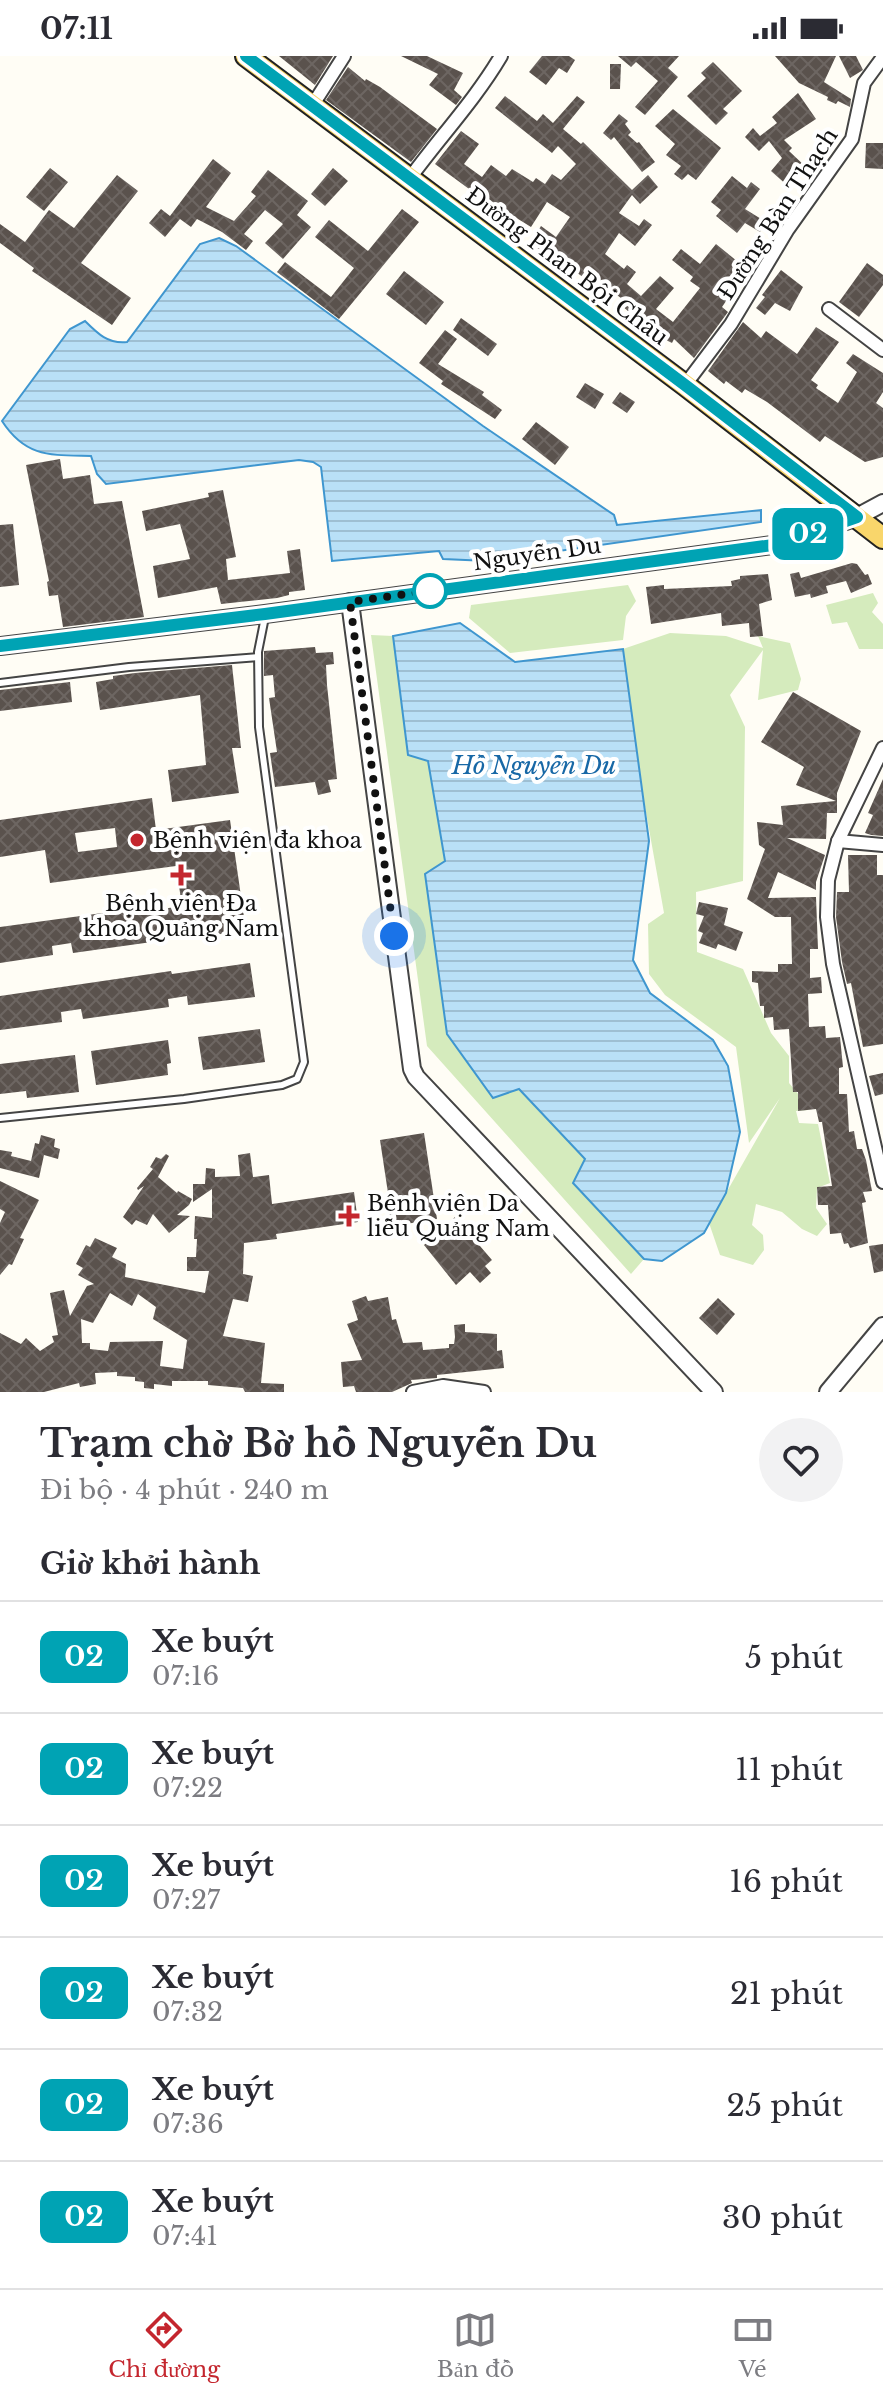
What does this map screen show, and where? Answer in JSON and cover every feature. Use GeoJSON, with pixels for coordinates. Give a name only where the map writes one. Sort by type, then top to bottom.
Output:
{"type":"FeatureCollection","features":[{"type":"Feature","properties":{"kind":"main road","name":"Đường Phan Bội Châu"},"geometry":{"type":"LineString","coordinates":[[246,56],[685,385],[883,538]]}},
{"type":"Feature","properties":{"kind":"street"},"geometry":{"type":"LineString","coordinates":[[312,106],[344,56]]}},
{"type":"Feature","properties":{"kind":"street"},"geometry":{"type":"LineString","coordinates":[[410,178],[484,85],[501,56]]}},
{"type":"Feature","properties":{"kind":"street","name":"Đường Bàn Thạch"},"geometry":{"type":"LineString","coordinates":[[685,385],[731,324],[788,229],[852,139],[864,83],[883,57]]}},
{"type":"Feature","properties":{"kind":"street"},"geometry":{"type":"LineString","coordinates":[[829,309],[883,350]]}},
{"type":"Feature","properties":{"kind":"street","name":"Nguyễn Du"},"geometry":{"type":"LineString","coordinates":[[0,646],[265,614],[780,544],[857,517],[883,503]]}},
{"type":"Feature","properties":{"kind":"street"},"geometry":{"type":"LineString","coordinates":[[350,602],[412,1069],[416,1077],[714,1392]]}},
{"type":"Feature","properties":{"kind":"street"},"geometry":{"type":"LineString","coordinates":[[883,748],[838,841],[828,880],[827,917],[833,964],[883,1182]]}},
{"type":"Feature","properties":{"kind":"street"},"geometry":{"type":"LineString","coordinates":[[838,841],[883,845]]}},
{"type":"Feature","properties":{"kind":"street"},"geometry":{"type":"LineString","coordinates":[[828,1392],[883,1326]]}},
{"type":"Feature","properties":{"kind":"street"},"geometry":{"type":"LineString","coordinates":[[413,1392],[443,1386],[484,1392]]}},
{"type":"Feature","properties":{"kind":"lane"},"geometry":{"type":"LineString","coordinates":[[0,1118],[184,1099],[282,1085],[297,1079],[304,1062],[259,727],[258,657],[265,614]]}},
{"type":"Feature","properties":{"kind":"lane"},"geometry":{"type":"LineString","coordinates":[[0,683],[129,667],[258,657]]}},
{"type":"Feature","properties":{"kind":"green space"},"geometry":{"type":"Polygon","coordinates":[[[628,585],[636,601],[626,616],[623,640],[510,653],[469,618],[471,605],[628,585]]]}},
{"type":"Feature","properties":{"kind":"green space"},"geometry":{"type":"Polygon","coordinates":[[[873,593],[878,603],[872,612],[883,624],[883,649],[859,649],[847,622],[832,624],[826,605],[873,593]]]}},
{"type":"Feature","properties":{"kind":"green space"},"geometry":{"type":"Polygon","coordinates":[[[670,633],[726,636],[763,648],[758,636],[790,643],[801,679],[798,690],[758,700],[763,650],[730,695],[745,727],[743,881],[696,892],[697,952],[743,969],[771,1033],[789,1056],[789,1083],[799,1095],[805,1095],[808,1110],[796,1111],[799,1123],[818,1124],[830,1183],[817,1188],[816,1208],[827,1224],[817,1236],[802,1229],[782,1212],[756,1204],[752,1225],[763,1235],[764,1250],[753,1265],[720,1255],[709,1223],[780,1098],[749,1143],[736,1047],[665,995],[649,974],[648,924],[664,913],[644,801],[623,649],[670,633]]]}},
{"type":"Feature","properties":{"kind":"green space"},"geometry":{"type":"Polygon","coordinates":[[[371,635],[393,636],[408,755],[428,760],[445,861],[519,1089],[585,1159],[573,1183],[644,1259],[631,1274],[427,1046],[371,635]]]}},
{"type":"Feature","properties":{"kind":"water"},"geometry":{"type":"Polygon","coordinates":[[[219,238],[236,246],[483,426],[614,515],[617,525],[761,510],[761,522],[488,561],[443,559],[439,551],[332,561],[321,467],[313,462],[299,460],[106,484],[97,474],[91,456],[40,452],[20,442],[11,433],[2,421],[70,329],[85,321],[109,340],[127,342],[200,244],[219,238]]]}},
{"type":"Feature","properties":{"kind":"water","name":"Hồ Nguyễn Du"},"geometry":{"type":"Polygon","coordinates":[[[460,623],[515,662],[623,649],[649,841],[633,960],[650,993],[713,1040],[728,1066],[740,1132],[726,1193],[704,1233],[662,1261],[644,1259],[573,1183],[585,1159],[519,1089],[493,1098],[447,1034],[425,874],[445,861],[428,761],[408,755],[393,636],[460,623]]]}},
{"type":"Feature","properties":{"kind":"building"},"geometry":{"type":"Polygon","coordinates":[[[279,56],[333,56],[315,85],[279,56]]]}},
{"type":"Feature","properties":{"kind":"building"},"geometry":{"type":"Polygon","coordinates":[[[401,56],[427,56],[463,73],[454,90],[462,97],[456,105],[429,85],[438,74],[401,56]]]}},
{"type":"Feature","properties":{"kind":"building"},"geometry":{"type":"Polygon","coordinates":[[[542,56],[569,56],[575,60],[567,73],[559,68],[546,85],[529,72],[542,56]]]}},
{"type":"Feature","properties":{"kind":"building"},"geometry":{"type":"Polygon","coordinates":[[[618,56],[679,56],[668,68],[678,77],[645,115],[635,107],[658,81],[636,62],[631,67],[618,56]]]}},
{"type":"Feature","properties":{"kind":"building"},"geometry":{"type":"Polygon","coordinates":[[[775,56],[836,56],[824,82],[851,99],[850,107],[827,100],[828,97],[799,83],[775,56]]]}},
{"type":"Feature","properties":{"kind":"building"},"geometry":{"type":"Polygon","coordinates":[[[839,56],[856,56],[863,70],[850,78],[839,56]]]}},
{"type":"Feature","properties":{"kind":"building"},"geometry":{"type":"Polygon","coordinates":[[[713,62],[742,91],[723,109],[728,113],[716,125],[687,96],[706,78],[701,73],[713,62]]]}},
{"type":"Feature","properties":{"kind":"building"},"geometry":{"type":"Polygon","coordinates":[[[610,64],[621,64],[620,89],[610,89],[610,64]]]}},
{"type":"Feature","properties":{"kind":"building"},"geometry":{"type":"Polygon","coordinates":[[[348,67],[437,129],[411,162],[326,100],[348,67]]]}},
{"type":"Feature","properties":{"kind":"building"},"geometry":{"type":"Polygon","coordinates":[[[798,93],[816,119],[784,140],[792,148],[789,151],[807,168],[789,187],[771,171],[782,158],[769,141],[759,151],[745,137],[753,128],[760,136],[777,123],[772,117],[798,93]]]}},
{"type":"Feature","properties":{"kind":"building"},"geometry":{"type":"Polygon","coordinates":[[[505,96],[537,121],[543,114],[553,123],[577,96],[585,102],[563,129],[581,144],[583,142],[632,190],[648,175],[658,187],[640,204],[632,195],[619,213],[639,226],[644,219],[652,225],[635,246],[619,233],[605,254],[624,269],[627,265],[636,272],[627,284],[641,296],[660,276],[674,288],[656,309],[673,322],[700,288],[690,281],[693,277],[672,260],[681,249],[700,264],[716,244],[743,266],[736,275],[741,279],[722,307],[728,312],[694,358],[674,339],[672,343],[658,336],[622,306],[626,302],[595,278],[591,283],[565,264],[560,271],[550,265],[554,260],[530,243],[541,226],[556,237],[570,217],[547,202],[531,227],[497,206],[495,208],[435,164],[461,131],[479,144],[464,164],[482,177],[491,165],[506,176],[512,169],[533,182],[536,178],[545,184],[552,174],[561,180],[576,164],[558,146],[552,153],[495,108],[505,96]]]}},
{"type":"Feature","properties":{"kind":"building"},"geometry":{"type":"Polygon","coordinates":[[[673,109],[721,148],[696,180],[688,174],[682,180],[674,174],[681,166],[666,155],[675,144],[655,126],[673,109]]]}},
{"type":"Feature","properties":{"kind":"building"},"geometry":{"type":"Polygon","coordinates":[[[619,114],[628,121],[625,124],[631,132],[628,135],[639,142],[655,162],[642,172],[614,137],[611,140],[603,133],[619,114]]]}},
{"type":"Feature","properties":{"kind":"building"},"geometry":{"type":"Polygon","coordinates":[[[866,143],[883,143],[883,169],[865,168],[866,143]]]}},
{"type":"Feature","properties":{"kind":"building"},"geometry":{"type":"Polygon","coordinates":[[[213,159],[231,173],[206,207],[234,221],[256,196],[251,192],[268,170],[308,201],[297,215],[311,227],[283,259],[265,243],[283,224],[265,210],[244,234],[253,241],[246,250],[197,219],[191,227],[180,219],[165,237],[149,223],[161,209],[170,216],[213,159]]]}},
{"type":"Feature","properties":{"kind":"building"},"geometry":{"type":"Polygon","coordinates":[[[50,168],[68,182],[44,211],[26,197],[50,168]]]}},
{"type":"Feature","properties":{"kind":"building"},"geometry":{"type":"Polygon","coordinates":[[[333,168],[348,181],[325,206],[311,194],[333,168]]]}},
{"type":"Feature","properties":{"kind":"building"},"geometry":{"type":"Polygon","coordinates":[[[117,175],[138,191],[81,263],[131,298],[112,325],[32,271],[34,268],[0,243],[0,224],[25,242],[49,210],[74,228],[117,175]]]}},
{"type":"Feature","properties":{"kind":"building"},"geometry":{"type":"Polygon","coordinates":[[[732,176],[747,188],[751,182],[760,189],[745,209],[766,222],[760,232],[745,223],[737,233],[716,216],[721,210],[711,202],[732,176]]]}},
{"type":"Feature","properties":{"kind":"building"},"geometry":{"type":"Polygon","coordinates":[[[402,209],[419,222],[339,319],[277,272],[285,262],[331,297],[354,268],[315,237],[329,220],[368,251],[402,209]]]}},
{"type":"Feature","properties":{"kind":"building"},"geometry":{"type":"Polygon","coordinates":[[[867,263],[883,275],[883,285],[859,317],[839,302],[867,263]]]}},
{"type":"Feature","properties":{"kind":"building"},"geometry":{"type":"Polygon","coordinates":[[[781,270],[803,287],[790,311],[775,303],[765,315],[756,308],[781,270]]]}},
{"type":"Feature","properties":{"kind":"building"},"geometry":{"type":"Polygon","coordinates":[[[404,271],[444,302],[426,325],[386,294],[404,271]]]}},
{"type":"Feature","properties":{"kind":"building"},"geometry":{"type":"Polygon","coordinates":[[[461,318],[497,344],[488,356],[453,330],[461,318]]]}},
{"type":"Feature","properties":{"kind":"building"},"geometry":{"type":"Polygon","coordinates":[[[743,322],[761,338],[766,331],[797,354],[816,327],[839,342],[811,380],[818,385],[816,388],[838,403],[857,372],[846,363],[853,354],[883,373],[883,392],[876,403],[883,408],[883,457],[865,462],[825,436],[820,442],[767,402],[745,389],[742,393],[726,381],[724,384],[708,371],[743,322]]]}},
{"type":"Feature","properties":{"kind":"building"},"geometry":{"type":"Polygon","coordinates":[[[445,330],[457,339],[438,364],[484,392],[482,395],[502,410],[495,419],[441,384],[443,381],[419,363],[445,330]]]}},
{"type":"Feature","properties":{"kind":"building"},"geometry":{"type":"Polygon","coordinates":[[[585,383],[604,394],[595,409],[576,397],[585,383]]]}},
{"type":"Feature","properties":{"kind":"building"},"geometry":{"type":"Polygon","coordinates":[[[620,392],[635,402],[627,413],[612,403],[620,392]]]}},
{"type":"Feature","properties":{"kind":"building"},"geometry":{"type":"Polygon","coordinates":[[[536,422],[569,447],[555,465],[522,439],[536,422]]]}},
{"type":"Feature","properties":{"kind":"building"},"geometry":{"type":"Polygon","coordinates":[[[60,459],[63,479],[90,475],[94,504],[122,501],[144,617],[63,627],[58,595],[49,596],[49,581],[26,465],[60,459]]]}},
{"type":"Feature","properties":{"kind":"building"},"geometry":{"type":"Polygon","coordinates":[[[223,490],[236,557],[226,559],[228,580],[290,573],[287,551],[300,549],[305,590],[289,592],[289,595],[277,598],[221,604],[217,587],[158,598],[153,566],[190,559],[180,524],[146,531],[142,511],[209,497],[208,493],[223,490]]]}},
{"type":"Feature","properties":{"kind":"building"},"geometry":{"type":"Polygon","coordinates":[[[13,524],[19,585],[0,587],[0,525],[13,524]]]}},
{"type":"Feature","properties":{"kind":"building"},"geometry":{"type":"Polygon","coordinates":[[[857,564],[865,575],[868,574],[872,584],[851,593],[846,581],[826,586],[828,593],[811,598],[810,594],[795,597],[790,574],[799,572],[801,578],[857,564]]]}},
{"type":"Feature","properties":{"kind":"building"},"geometry":{"type":"Polygon","coordinates":[[[768,574],[772,600],[759,604],[763,636],[750,637],[749,623],[722,626],[721,613],[651,624],[646,587],[732,586],[731,581],[740,579],[740,576],[768,574]]]}},
{"type":"Feature","properties":{"kind":"building"},"geometry":{"type":"Polygon","coordinates":[[[315,647],[316,653],[333,652],[334,664],[326,665],[337,779],[328,780],[331,792],[318,795],[315,782],[275,787],[270,753],[277,752],[269,698],[275,697],[273,675],[264,676],[264,651],[315,647]]]}},
{"type":"Feature","properties":{"kind":"building"},"geometry":{"type":"Polygon","coordinates":[[[232,665],[241,748],[232,748],[239,793],[172,802],[168,770],[206,765],[200,695],[100,710],[96,682],[135,673],[232,665]]]}},
{"type":"Feature","properties":{"kind":"building"},"geometry":{"type":"Polygon","coordinates":[[[70,682],[72,702],[0,711],[0,690],[70,682]]]}},
{"type":"Feature","properties":{"kind":"building"},"geometry":{"type":"Polygon","coordinates":[[[793,692],[861,731],[837,793],[837,813],[827,813],[826,839],[787,838],[825,855],[816,890],[778,872],[768,898],[816,897],[818,949],[810,949],[810,978],[821,977],[822,993],[808,994],[809,1027],[825,1026],[826,1038],[840,1037],[843,1067],[839,1068],[839,1094],[847,1094],[849,1132],[854,1131],[857,1149],[862,1149],[872,1191],[863,1192],[866,1202],[862,1203],[868,1243],[850,1248],[848,1243],[844,1244],[841,1233],[830,1234],[828,1205],[818,1205],[817,1187],[832,1186],[822,1122],[819,1122],[816,1109],[798,1111],[798,1092],[793,1092],[789,1029],[774,1030],[773,1017],[764,1018],[758,983],[752,982],[752,971],[778,972],[778,964],[792,964],[791,917],[775,917],[747,899],[765,849],[759,845],[757,822],[783,825],[781,806],[836,801],[796,785],[804,767],[761,742],[793,692]]]}},
{"type":"Feature","properties":{"kind":"building"},"geometry":{"type":"Polygon","coordinates":[[[883,779],[883,836],[871,835],[865,833],[873,815],[868,813],[883,779]]]}},
{"type":"Feature","properties":{"kind":"building"},"geometry":{"type":"Polygon","coordinates":[[[152,798],[156,830],[230,820],[246,931],[179,939],[178,930],[158,933],[159,941],[73,953],[71,943],[52,946],[53,955],[0,963],[0,927],[161,905],[162,909],[182,906],[176,866],[50,883],[45,850],[0,857],[0,820],[152,798]],[[115,828],[75,833],[78,852],[117,847],[115,828]]]}},
{"type":"Feature","properties":{"kind":"building"},"geometry":{"type":"Polygon","coordinates":[[[848,855],[877,855],[877,875],[883,875],[883,1044],[863,1047],[851,983],[847,984],[842,962],[836,917],[837,892],[849,892],[848,855]]]}},
{"type":"Feature","properties":{"kind":"building"},"geometry":{"type":"Polygon","coordinates":[[[699,902],[728,908],[724,925],[743,932],[736,951],[718,944],[716,949],[699,943],[703,933],[698,931],[704,916],[696,914],[699,902]]]}},
{"type":"Feature","properties":{"kind":"building"},"geometry":{"type":"Polygon","coordinates":[[[250,963],[255,997],[188,1005],[187,996],[168,999],[169,1007],[83,1019],[81,1009],[61,1012],[62,1022],[0,1030],[0,996],[171,971],[172,974],[250,963]]]}},
{"type":"Feature","properties":{"kind":"building"},"geometry":{"type":"Polygon","coordinates":[[[260,1029],[265,1062],[203,1070],[198,1037],[260,1029]]]}},
{"type":"Feature","properties":{"kind":"building"},"geometry":{"type":"Polygon","coordinates":[[[168,1040],[171,1063],[167,1064],[168,1075],[96,1085],[91,1051],[168,1040]]]}},
{"type":"Feature","properties":{"kind":"building"},"geometry":{"type":"Polygon","coordinates":[[[75,1055],[79,1092],[27,1098],[26,1091],[0,1094],[0,1064],[75,1055]]]}},
{"type":"Feature","properties":{"kind":"building"},"geometry":{"type":"Polygon","coordinates":[[[883,1073],[883,1094],[875,1096],[869,1076],[883,1073]]]}},
{"type":"Feature","properties":{"kind":"building"},"geometry":{"type":"Polygon","coordinates":[[[424,1133],[437,1219],[393,1226],[380,1140],[424,1133]]]}},
{"type":"Feature","properties":{"kind":"building"},"geometry":{"type":"Polygon","coordinates":[[[41,1135],[55,1139],[54,1147],[60,1149],[58,1159],[44,1155],[39,1178],[0,1168],[0,1150],[31,1161],[35,1143],[39,1144],[41,1135]]]}},
{"type":"Feature","properties":{"kind":"building"},"geometry":{"type":"Polygon","coordinates":[[[250,1153],[253,1177],[269,1175],[272,1204],[354,1192],[358,1222],[276,1234],[277,1239],[244,1243],[243,1274],[253,1276],[248,1302],[233,1299],[223,1336],[265,1343],[261,1383],[284,1384],[284,1392],[245,1392],[243,1388],[208,1385],[208,1381],[172,1381],[172,1386],[154,1384],[154,1389],[144,1388],[144,1382],[135,1381],[135,1377],[117,1376],[117,1372],[95,1373],[96,1384],[80,1387],[79,1383],[44,1392],[0,1392],[0,1333],[21,1344],[26,1338],[40,1351],[54,1342],[52,1336],[58,1335],[50,1293],[64,1290],[70,1316],[87,1286],[94,1284],[78,1275],[83,1268],[76,1264],[86,1245],[90,1247],[95,1238],[117,1248],[112,1257],[126,1264],[125,1277],[205,1293],[209,1271],[187,1271],[187,1257],[196,1257],[195,1216],[212,1218],[212,1189],[193,1202],[193,1184],[205,1184],[206,1168],[215,1169],[215,1177],[240,1176],[238,1155],[250,1153]],[[110,1293],[93,1323],[81,1319],[82,1343],[90,1343],[90,1349],[108,1351],[110,1342],[163,1341],[160,1366],[183,1369],[187,1340],[153,1319],[156,1307],[138,1294],[132,1306],[110,1293]]]}},
{"type":"Feature","properties":{"kind":"building"},"geometry":{"type":"Polygon","coordinates":[[[166,1154],[169,1156],[158,1177],[177,1193],[192,1199],[177,1215],[190,1216],[169,1233],[153,1214],[147,1225],[136,1220],[132,1225],[123,1217],[144,1186],[137,1188],[153,1169],[150,1167],[156,1157],[161,1159],[166,1154]]]}},
{"type":"Feature","properties":{"kind":"building"},"geometry":{"type":"Polygon","coordinates":[[[0,1181],[39,1200],[20,1238],[24,1239],[12,1265],[9,1264],[0,1275],[0,1223],[5,1212],[0,1209],[0,1181]]]}},
{"type":"Feature","properties":{"kind":"building"},"geometry":{"type":"Polygon","coordinates":[[[455,1217],[492,1260],[485,1266],[491,1273],[480,1283],[470,1272],[456,1285],[424,1245],[455,1217]]]}},
{"type":"Feature","properties":{"kind":"building"},"geometry":{"type":"Polygon","coordinates":[[[883,1244],[883,1271],[874,1273],[869,1246],[883,1244]]]}},
{"type":"Feature","properties":{"kind":"building"},"geometry":{"type":"Polygon","coordinates":[[[366,1296],[368,1301],[388,1297],[392,1320],[396,1319],[403,1343],[422,1342],[423,1350],[449,1348],[449,1344],[454,1344],[454,1325],[465,1324],[465,1332],[497,1334],[497,1351],[502,1350],[504,1368],[411,1380],[412,1383],[392,1392],[356,1392],[354,1386],[343,1387],[341,1362],[362,1360],[347,1324],[358,1320],[352,1301],[366,1296]]]}},
{"type":"Feature","properties":{"kind":"building"},"geometry":{"type":"Polygon","coordinates":[[[718,1298],[735,1314],[717,1335],[699,1318],[718,1298]]]}},
{"type":"Feature","properties":{"kind":"bus line","name":"02"},"geometry":{"type":"LineString","coordinates":[[0,646],[265,614],[780,544],[857,517],[246,56]]}},
{"type":"Feature","properties":{"kind":"place","name":"Bệnh viện đa khoa"},"geometry":{"type":"Point","coordinates":[137,840]}},
{"type":"Feature","properties":{"kind":"place","name":"Bệnh viện Đa khoa Quảng Nam"},"geometry":{"type":"Point","coordinates":[181,875]}},
{"type":"Feature","properties":{"kind":"place","name":"Bệnh viện Da liễu Quảng Nam"},"geometry":{"type":"Point","coordinates":[349,1216]}},
{"type":"Feature","properties":{"kind":"route"},"geometry":{"type":"LineString","coordinates":[[394,936],[350,602],[442,589],[430,591]]}}]}
